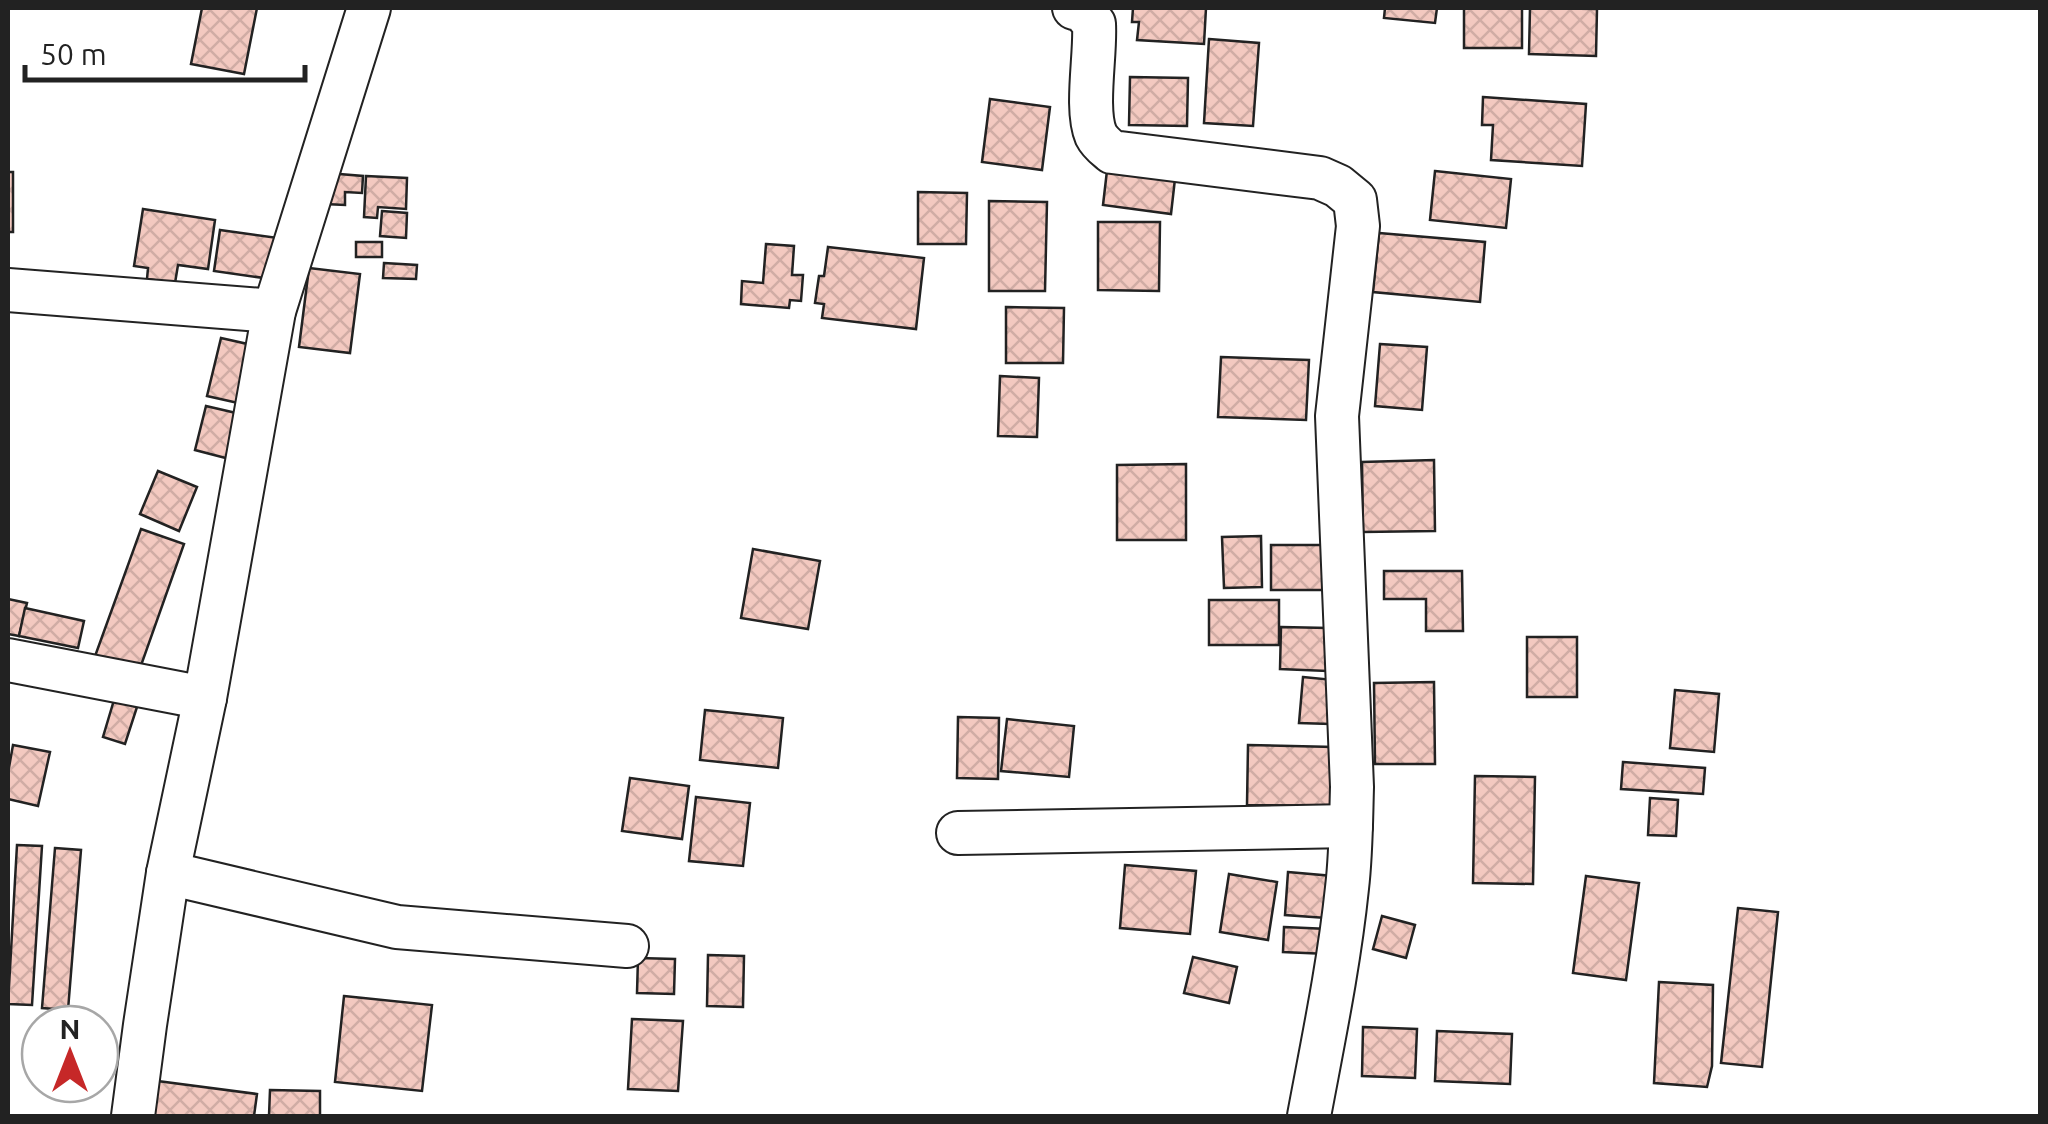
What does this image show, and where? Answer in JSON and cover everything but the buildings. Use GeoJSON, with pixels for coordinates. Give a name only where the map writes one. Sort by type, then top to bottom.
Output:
{"type":"FeatureCollection","features":[{"type":"Feature","properties":{"kind":"street"},"geometry":{"type":"LineString","coordinates":[[133,1116],[168,873],[205,698],[274,311],[369,8]]}},
{"type":"Feature","properties":{"kind":"street"},"geometry":{"type":"LineString","coordinates":[[1074,8],[1082,10],[1094,24],[1092,116],[1096,134],[1112,152],[1320,178],[1355,200],[1358,226],[1337,416],[1351,826],[1339,950],[1309,1116]]}},
{"type":"Feature","properties":{"kind":"street"},"geometry":{"type":"LineString","coordinates":[[8,290],[274,311]]}},
{"type":"Feature","properties":{"kind":"street"},"geometry":{"type":"LineString","coordinates":[[8,660],[205,698]]}},
{"type":"Feature","properties":{"kind":"street"},"geometry":{"type":"LineString","coordinates":[[958,833],[1351,826]]}},
{"type":"Feature","properties":{"kind":"street"},"geometry":{"type":"LineString","coordinates":[[168,873],[398,927],[627,946]]}}]}
